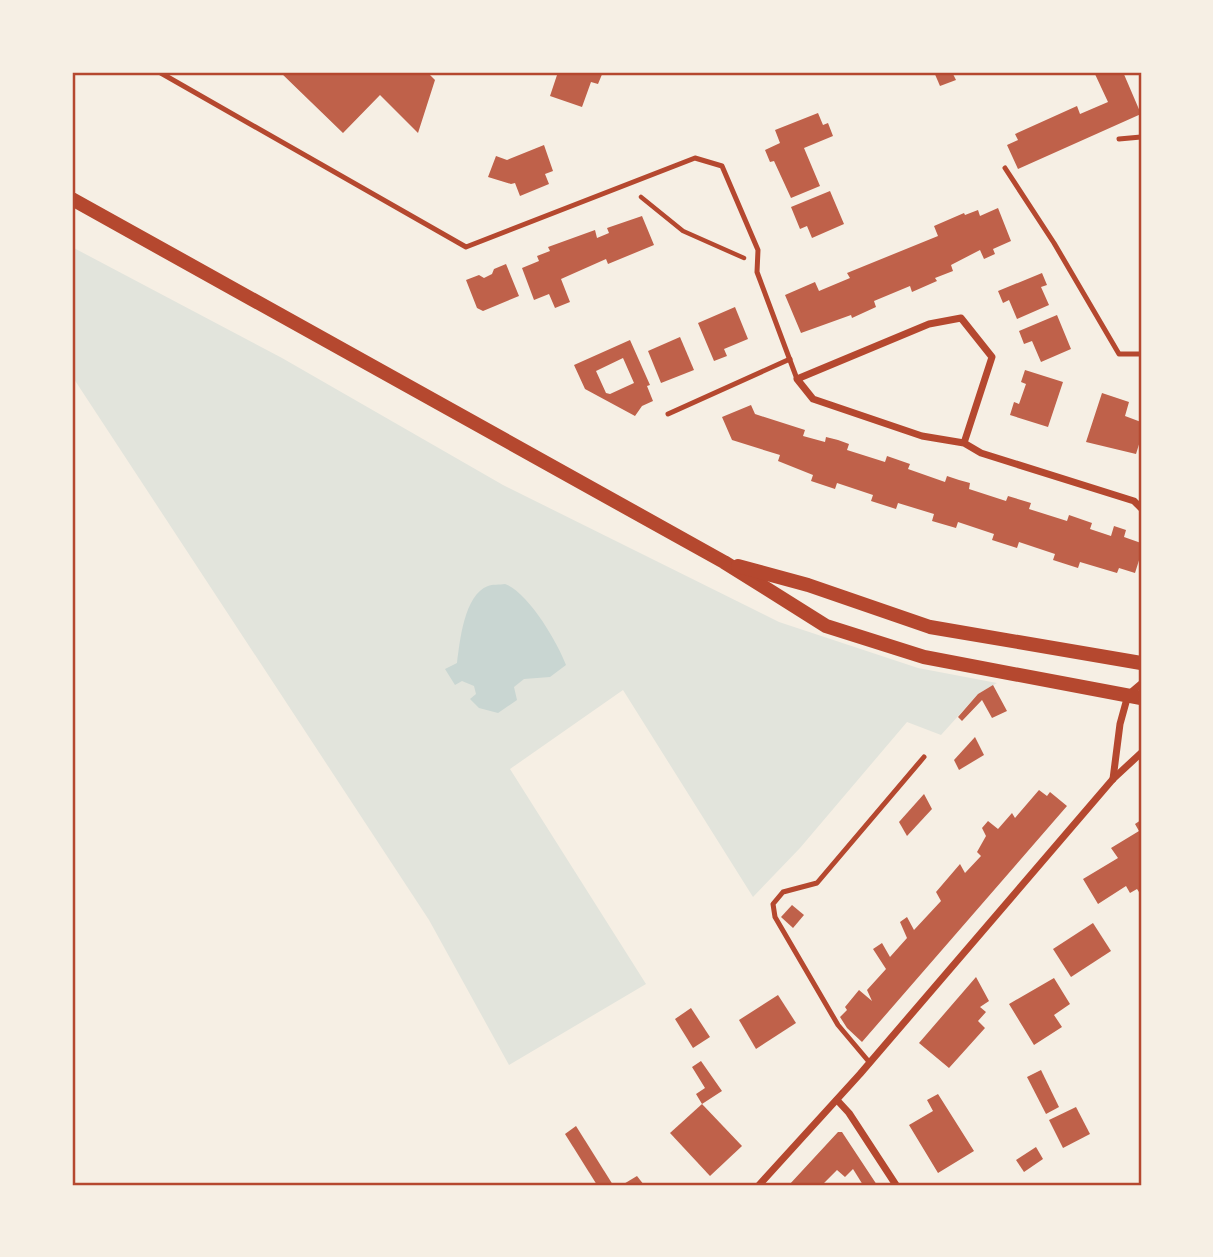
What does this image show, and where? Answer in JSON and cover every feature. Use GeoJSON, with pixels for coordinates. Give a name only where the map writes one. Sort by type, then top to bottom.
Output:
{"type":"FeatureCollection","features":[{"type":"Feature","properties":{"kind":"main road"},"geometry":{"type":"LineString","coordinates":[[72,200],[724,562],[826,626],[924,657],[1135,696]]}},
{"type":"Feature","properties":{"kind":"main road"},"geometry":{"type":"LineString","coordinates":[[724,562],[808,585],[930,627],[1141,663]]}},
{"type":"Feature","properties":{"kind":"street"},"geometry":{"type":"LineString","coordinates":[[964,443],[992,357],[961,318],[929,324],[797,379],[813,400],[922,436],[964,443],[981,453],[1134,501],[1141,508]]}},
{"type":"Feature","properties":{"kind":"street"},"geometry":{"type":"LineString","coordinates":[[1113,779],[1120,724],[1141,684]]}},
{"type":"Feature","properties":{"kind":"street"},"geometry":{"type":"LineString","coordinates":[[759,1185],[838,1100],[1113,779],[1141,753]]}},
{"type":"Feature","properties":{"kind":"street"},"geometry":{"type":"LineString","coordinates":[[838,1100],[895,1185]]}},
{"type":"Feature","properties":{"kind":"lane"},"geometry":{"type":"LineString","coordinates":[[159,72],[466,247],[695,158],[722,166],[758,250],[757,272],[797,379]]}},
{"type":"Feature","properties":{"kind":"lane"},"geometry":{"type":"LineString","coordinates":[[1119,139],[1141,137]]}},
{"type":"Feature","properties":{"kind":"lane"},"geometry":{"type":"LineString","coordinates":[[1005,168],[1119,354],[1141,354]]}},
{"type":"Feature","properties":{"kind":"lane"},"geometry":{"type":"LineString","coordinates":[[668,414],[790,359]]}},
{"type":"Feature","properties":{"kind":"lane"},"geometry":{"type":"LineString","coordinates":[[870,1063],[838,1025],[775,917],[773,904],[783,892],[817,883],[924,757]]}},
{"type":"Feature","properties":{"kind":"path"},"geometry":{"type":"LineString","coordinates":[[628,184],[683,231],[735,256],[758,261]]}},
{"type":"Feature","properties":{"kind":"shaded area"},"geometry":{"type":"Polygon","coordinates":[[[72,247],[282,358],[503,485],[779,622],[918,668],[997,683],[978,694],[941,735],[907,722],[800,848],[753,897],[623,690],[510,769],[646,984],[509,1065],[429,920],[72,376],[72,247]]]}},
{"type":"Feature","properties":{"kind":"shaded area"},"geometry":{"type":"Polygon","coordinates":[[[505,584],[532,607],[566,665],[550,677],[524,679],[514,687],[517,700],[498,713],[479,708],[470,699],[476,694],[474,686],[462,681],[455,685],[445,669],[457,663],[465,620],[473,599],[488,586],[505,584]]]}},
{"type":"Feature","properties":{"kind":"building"},"geometry":{"type":"Polygon","coordinates":[[[280,72],[427,72],[435,80],[418,133],[380,95],[343,133],[280,72]]]}},
{"type":"Feature","properties":{"kind":"building"},"geometry":{"type":"Polygon","coordinates":[[[558,72],[603,72],[598,84],[591,82],[582,107],[550,96],[558,72]]]}},
{"type":"Feature","properties":{"kind":"building"},"geometry":{"type":"Polygon","coordinates":[[[934,72],[952,72],[956,80],[940,86],[934,72]]]}},
{"type":"Feature","properties":{"kind":"building"},"geometry":{"type":"Polygon","coordinates":[[[1094,72],[1123,72],[1141,114],[1018,169],[1007,145],[1018,140],[1015,134],[1077,106],[1080,114],[1108,102],[1094,72]]]}},
{"type":"Feature","properties":{"kind":"building"},"geometry":{"type":"Polygon","coordinates":[[[818,113],[823,125],[828,123],[833,136],[804,148],[820,186],[791,198],[774,161],[770,162],[765,150],[780,143],[775,130],[818,113]]]}},
{"type":"Feature","properties":{"kind":"building"},"geometry":{"type":"Polygon","coordinates":[[[544,145],[553,171],[545,174],[549,184],[520,196],[515,183],[488,177],[496,156],[507,160],[544,145]]]}},
{"type":"Feature","properties":{"kind":"building"},"geometry":{"type":"Polygon","coordinates":[[[830,191],[844,224],[812,238],[807,226],[800,229],[791,207],[830,191]]]}},
{"type":"Feature","properties":{"kind":"building"},"geometry":{"type":"Polygon","coordinates":[[[998,208],[1011,241],[993,249],[995,254],[984,259],[980,250],[951,265],[953,271],[935,278],[937,281],[912,292],[910,286],[874,301],[876,307],[852,318],[851,315],[801,333],[785,295],[815,282],[819,291],[850,278],[847,273],[938,236],[934,226],[964,213],[965,215],[978,210],[980,216],[998,208]]]}},
{"type":"Feature","properties":{"kind":"building"},"geometry":{"type":"Polygon","coordinates":[[[642,216],[654,245],[608,264],[606,259],[561,279],[570,302],[555,308],[549,294],[534,300],[522,268],[539,261],[537,256],[550,251],[548,247],[595,230],[597,238],[609,233],[607,228],[642,216]]]}},
{"type":"Feature","properties":{"kind":"building"},"geometry":{"type":"Polygon","coordinates":[[[506,264],[519,296],[483,311],[477,308],[466,280],[479,275],[484,278],[492,274],[494,269],[506,264]]]}},
{"type":"Feature","properties":{"kind":"building"},"geometry":{"type":"Polygon","coordinates":[[[1042,273],[1047,285],[1041,287],[1049,305],[1017,319],[1009,300],[1003,303],[998,291],[1042,273]]]}},
{"type":"Feature","properties":{"kind":"building"},"geometry":{"type":"Polygon","coordinates":[[[735,307],[748,339],[724,349],[727,356],[714,361],[698,323],[735,307]]]}},
{"type":"Feature","properties":{"kind":"building"},"geometry":{"type":"Polygon","coordinates":[[[1057,315],[1071,349],[1041,362],[1032,341],[1024,344],[1019,331],[1057,315]]]}},
{"type":"Feature","properties":{"kind":"building"},"geometry":{"type":"Polygon","coordinates":[[[680,337],[694,370],[661,383],[648,351],[680,337]]]}},
{"type":"Feature","properties":{"kind":"building"},"geometry":{"type":"Polygon","coordinates":[[[630,340],[650,385],[647,386],[653,401],[642,406],[635,416],[585,389],[574,365],[630,340]],[[623,358],[596,371],[606,393],[610,394],[634,383],[623,358]]]}},
{"type":"Feature","properties":{"kind":"building"},"geometry":{"type":"Polygon","coordinates":[[[1025,370],[1063,382],[1048,427],[1010,415],[1014,402],[1019,404],[1026,384],[1021,382],[1025,370]]]}},
{"type":"Feature","properties":{"kind":"building"},"geometry":{"type":"Polygon","coordinates":[[[1102,393],[1129,402],[1125,416],[1141,422],[1141,438],[1136,454],[1086,442],[1102,393]]]}},
{"type":"Feature","properties":{"kind":"building"},"geometry":{"type":"Polygon","coordinates":[[[751,405],[755,414],[805,430],[803,436],[825,442],[826,437],[838,440],[849,444],[847,450],[885,462],[887,456],[910,464],[908,469],[945,482],[947,476],[970,483],[969,489],[1006,501],[1008,496],[1031,503],[1029,509],[1067,521],[1069,515],[1092,523],[1090,529],[1111,536],[1114,526],[1126,530],[1124,537],[1141,543],[1141,554],[1135,573],[1119,568],[1117,573],[1080,562],[1078,568],[1053,560],[1055,554],[1019,542],[1017,548],[992,540],[994,534],[958,522],[956,528],[932,521],[934,514],[898,503],[896,509],[871,501],[873,495],[837,483],[835,489],[811,481],[813,475],[778,461],[780,455],[732,440],[722,417],[751,405]]]}},
{"type":"Feature","properties":{"kind":"building"},"geometry":{"type":"Polygon","coordinates":[[[993,685],[1007,711],[992,718],[982,700],[962,721],[958,717],[978,694],[993,685]]]}},
{"type":"Feature","properties":{"kind":"building"},"geometry":{"type":"Polygon","coordinates":[[[975,737],[984,755],[959,770],[954,760],[975,737]]]}},
{"type":"Feature","properties":{"kind":"building"},"geometry":{"type":"Polygon","coordinates":[[[1039,790],[1047,796],[1050,792],[1067,806],[862,1042],[840,1017],[859,990],[872,1001],[867,990],[886,969],[873,949],[882,943],[890,957],[907,938],[900,922],[907,917],[914,930],[941,901],[936,892],[960,864],[965,873],[981,856],[977,852],[986,836],[982,828],[988,821],[998,829],[1012,813],[1015,818],[1039,790]]]}},
{"type":"Feature","properties":{"kind":"building"},"geometry":{"type":"Polygon","coordinates":[[[924,794],[932,809],[907,836],[899,822],[924,794]]]}},
{"type":"Feature","properties":{"kind":"building"},"geometry":{"type":"Polygon","coordinates":[[[1141,820],[1141,891],[1137,889],[1130,893],[1126,886],[1098,904],[1083,879],[1118,858],[1111,848],[1139,831],[1135,824],[1141,820]]]}},
{"type":"Feature","properties":{"kind":"building"},"geometry":{"type":"Polygon","coordinates":[[[792,905],[804,915],[793,928],[781,917],[792,905]]]}},
{"type":"Feature","properties":{"kind":"building"},"geometry":{"type":"Polygon","coordinates":[[[1093,923],[1111,951],[1071,977],[1053,949],[1093,923]]]}},
{"type":"Feature","properties":{"kind":"building"},"geometry":{"type":"Polygon","coordinates":[[[976,977],[989,1001],[980,1007],[986,1012],[978,1021],[985,1028],[949,1068],[919,1043],[976,977]]]}},
{"type":"Feature","properties":{"kind":"building"},"geometry":{"type":"Polygon","coordinates":[[[1054,978],[1070,1004],[1054,1015],[1062,1027],[1034,1045],[1009,1004],[1054,978]]]}},
{"type":"Feature","properties":{"kind":"building"},"geometry":{"type":"Polygon","coordinates":[[[778,995],[796,1023],[756,1049],[739,1020],[778,995]]]}},
{"type":"Feature","properties":{"kind":"building"},"geometry":{"type":"Polygon","coordinates":[[[691,1008],[710,1037],[693,1048],[675,1019],[691,1008]]]}},
{"type":"Feature","properties":{"kind":"building"},"geometry":{"type":"Polygon","coordinates":[[[701,1061],[722,1091],[702,1104],[696,1094],[705,1088],[692,1067],[701,1061]]]}},
{"type":"Feature","properties":{"kind":"building"},"geometry":{"type":"Polygon","coordinates":[[[1041,1070],[1059,1107],[1046,1114],[1027,1077],[1041,1070]]]}},
{"type":"Feature","properties":{"kind":"building"},"geometry":{"type":"Polygon","coordinates":[[[938,1094],[974,1151],[938,1173],[909,1125],[933,1111],[927,1100],[938,1094]]]}},
{"type":"Feature","properties":{"kind":"building"},"geometry":{"type":"Polygon","coordinates":[[[702,1104],[742,1146],[710,1176],[670,1133],[702,1104]]]}},
{"type":"Feature","properties":{"kind":"building"},"geometry":{"type":"Polygon","coordinates":[[[1076,1107],[1090,1134],[1063,1148],[1049,1120],[1076,1107]]]}},
{"type":"Feature","properties":{"kind":"building"},"geometry":{"type":"Polygon","coordinates":[[[576,1126],[613,1185],[597,1185],[565,1134],[576,1126]]]}},
{"type":"Feature","properties":{"kind":"building"},"geometry":{"type":"Polygon","coordinates":[[[838,1132],[842,1132],[877,1185],[863,1185],[853,1169],[845,1177],[837,1170],[822,1185],[789,1185],[838,1132]]]}},
{"type":"Feature","properties":{"kind":"building"},"geometry":{"type":"Polygon","coordinates":[[[1036,1147],[1043,1159],[1024,1172],[1016,1160],[1036,1147]]]}},
{"type":"Feature","properties":{"kind":"building"},"geometry":{"type":"Polygon","coordinates":[[[637,1176],[644,1185],[622,1185],[637,1176]]]}}]}
